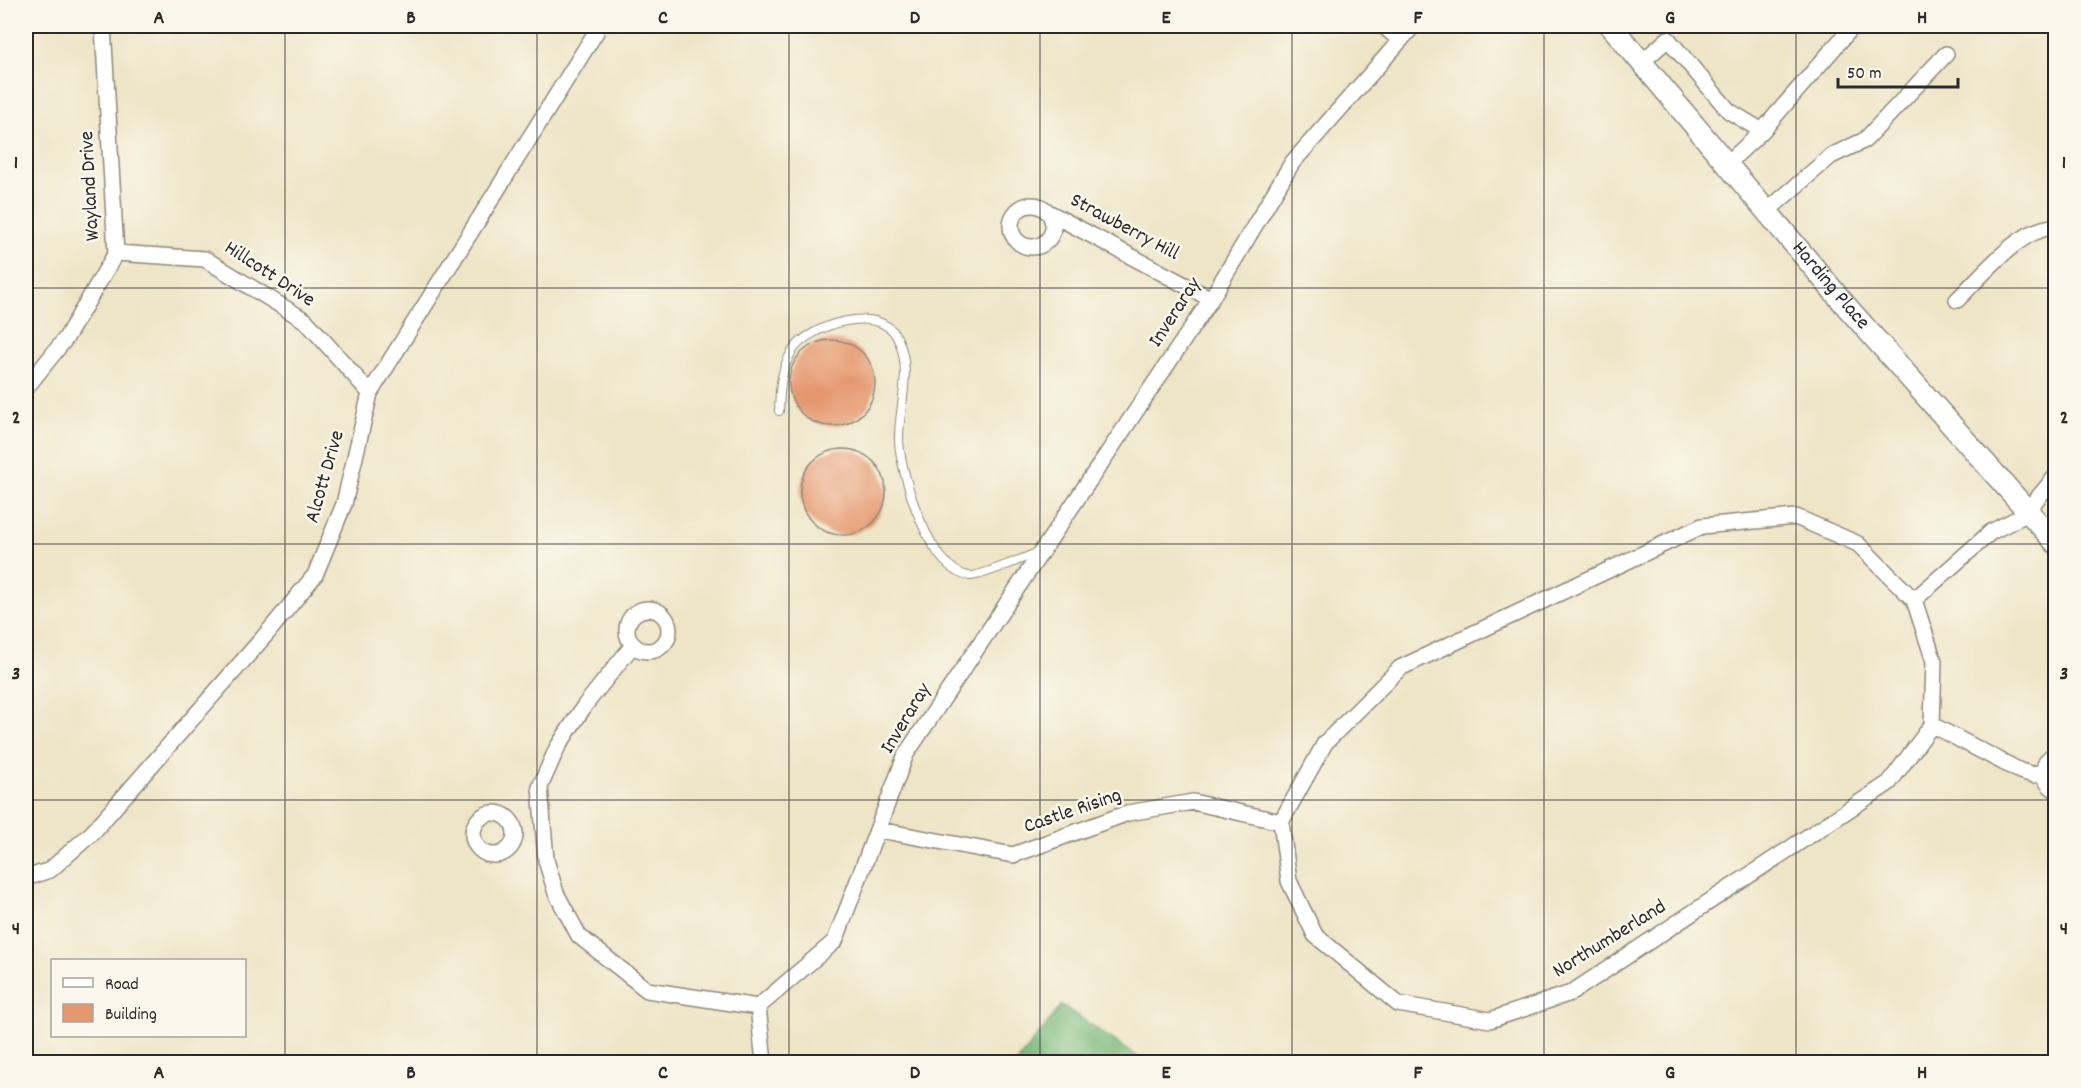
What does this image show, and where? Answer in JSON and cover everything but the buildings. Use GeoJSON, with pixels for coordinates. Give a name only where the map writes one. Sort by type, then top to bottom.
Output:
{"type":"FeatureCollection","features":[{"type":"Feature","properties":{"kind":"main road","name":"Harding Place"},"geometry":{"type":"LineString","coordinates":[[1611,26],[1767,211],[2055,543]]}},
{"type":"Feature","properties":{"kind":"street","name":"Wayland Drive"},"geometry":{"type":"LineString","coordinates":[[26,388],[66,338],[116,253],[102,26]]}},
{"type":"Feature","properties":{"kind":"street"},"geometry":{"type":"LineString","coordinates":[[1383,26],[1400,39]]}},
{"type":"Feature","properties":{"kind":"street","name":"Inveraray"},"geometry":{"type":"LineString","coordinates":[[758,1007],[835,940],[879,830],[906,754],[1211,300],[1292,163],[1413,26]]}},
{"type":"Feature","properties":{"kind":"street"},"geometry":{"type":"LineString","coordinates":[[1727,164],[1762,132],[1853,26]]}},
{"type":"Feature","properties":{"kind":"street","name":"Alcott Drive"},"geometry":{"type":"LineString","coordinates":[[26,878],[50,870],[92,833],[315,575],[344,504],[370,393],[596,32]]}},
{"type":"Feature","properties":{"kind":"street"},"geometry":{"type":"LineString","coordinates":[[1642,62],[1668,39],[1729,111],[1762,132]]}},
{"type":"Feature","properties":{"kind":"street"},"geometry":{"type":"LineString","coordinates":[[1767,211],[1831,156],[1865,140],[1946,54]]}},
{"type":"Feature","properties":{"kind":"street","name":"Strawberry Hill"},"geometry":{"type":"LineString","coordinates":[[1048,212],[1211,300]]}},
{"type":"Feature","properties":{"kind":"street"},"geometry":{"type":"LineString","coordinates":[[1957,300],[2021,239],[2045,226],[2055,227]]}},
{"type":"Feature","properties":{"kind":"street","name":"Hillcott Drive"},"geometry":{"type":"LineString","coordinates":[[116,253],[205,259],[306,321],[370,393]]}},
{"type":"Feature","properties":{"kind":"street"},"geometry":{"type":"LineString","coordinates":[[1914,600],[1991,532],[2027,513],[2055,476]]}},
{"type":"Feature","properties":{"kind":"street"},"geometry":{"type":"LineString","coordinates":[[1281,822],[1325,743],[1400,668],[1702,526],[1796,517],[1858,544],[1914,600],[1934,661],[1932,725],[2020,771],[2034,775],[2044,771]]}},
{"type":"Feature","properties":{"kind":"street"},"geometry":{"type":"LineString","coordinates":[[633,645],[585,705],[557,748],[540,787],[546,860],[556,893],[579,936],[647,990],[758,1007],[764,1062]]}},
{"type":"Feature","properties":{"kind":"street","name":"Northumberland"},"geometry":{"type":"LineString","coordinates":[[1281,822],[1288,881],[1315,935],[1398,1004],[1490,1020],[1571,993],[1890,783],[1932,725]]}},
{"type":"Feature","properties":{"kind":"street"},"geometry":{"type":"LineString","coordinates":[[2055,753],[2046,761],[2044,771],[2049,786],[2055,790]]}},
{"type":"Feature","properties":{"kind":"street","name":"Castle Rising"},"geometry":{"type":"LineString","coordinates":[[879,830],[1012,855],[1128,813],[1193,802],[1281,822]]}},
{"type":"Feature","properties":{"kind":"street"},"geometry":{"type":"LineString","coordinates":[[515,832],[543,830]]}},
{"type":"Feature","properties":{"kind":"lane"},"geometry":{"type":"LineString","coordinates":[[779,411],[781,379],[785,364],[794,348],[804,338],[842,321],[870,320],[885,326],[896,334],[902,349],[905,385],[899,441],[905,467],[920,521],[940,557],[957,573],[972,577],[1043,551]]}},
{"type":"Feature","properties":{"kind":"green space"},"geometry":{"type":"Polygon","coordinates":[[[1062,1005],[1145,1062],[1017,1062],[1062,1005]]]}}]}
